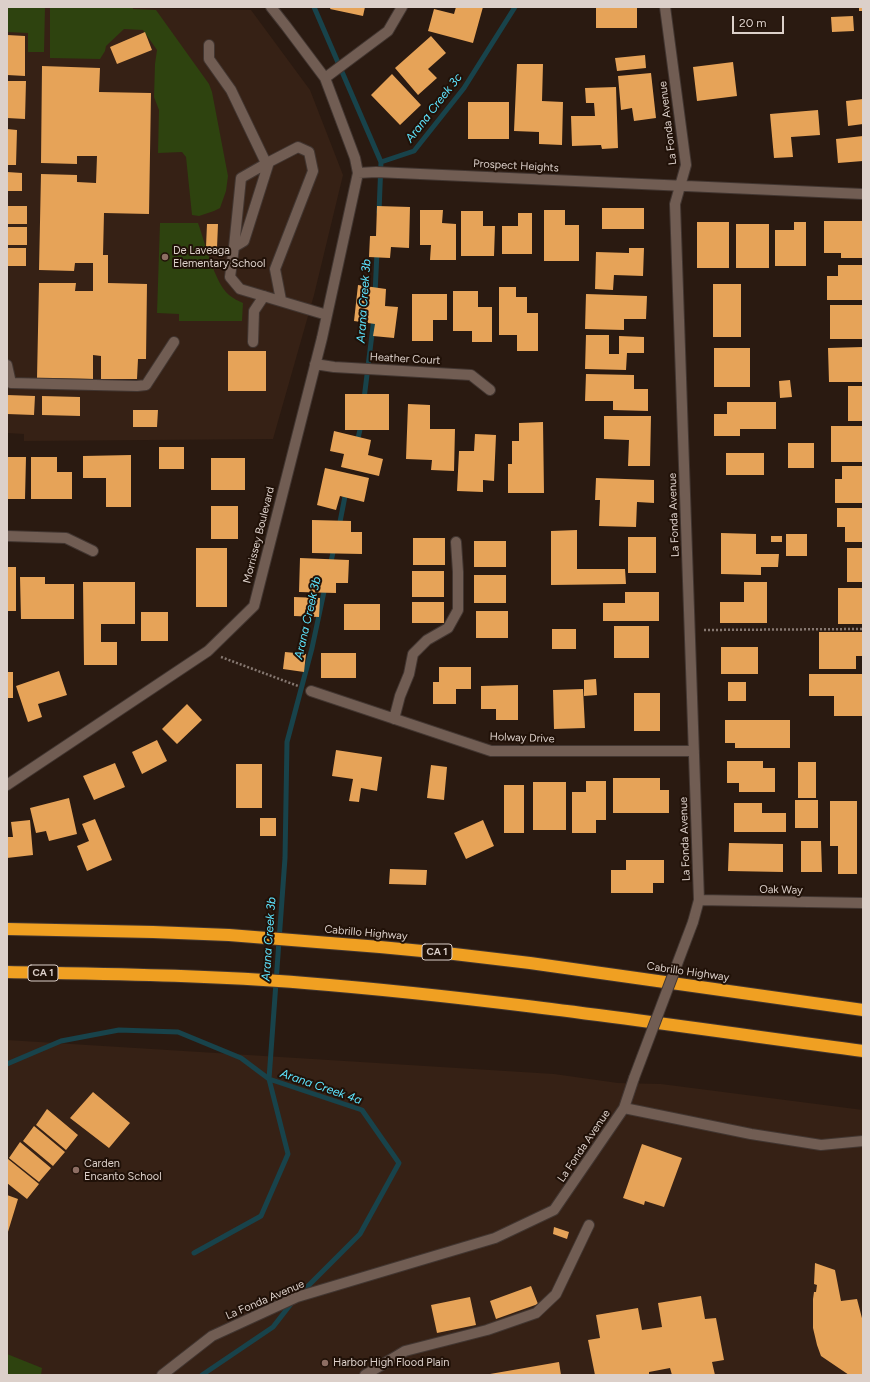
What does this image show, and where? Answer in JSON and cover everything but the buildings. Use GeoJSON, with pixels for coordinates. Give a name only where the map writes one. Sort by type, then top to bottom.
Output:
{"type":"FeatureCollection","features":[{"type":"Feature","properties":{"kind":"highway","name":"Cabrillo Highway"},"geometry":{"type":"LineString","coordinates":[[7,929],[229,935],[402,949],[530,963],[863,1010]]}},
{"type":"Feature","properties":{"kind":"highway","name":"CA 1"},"geometry":{"type":"LineString","coordinates":[[7,972],[227,978],[302,982],[535,1006],[863,1051]]}},
{"type":"Feature","properties":{"kind":"street"},"geometry":{"type":"LineString","coordinates":[[271,7],[325,78],[355,158],[358,173]]}},
{"type":"Feature","properties":{"kind":"street"},"geometry":{"type":"LineString","coordinates":[[325,78],[388,32],[402,7]]}},
{"type":"Feature","properties":{"kind":"street","name":"La Fonda Avenue"},"geometry":{"type":"LineString","coordinates":[[162,1375],[212,1336],[297,1296],[495,1238],[554,1210],[624,1108],[693,922],[698,900],[675,204],[686,165],[664,7]]}},
{"type":"Feature","properties":{"kind":"street"},"geometry":{"type":"LineString","coordinates":[[209,45],[209,59],[232,90],[268,162],[244,241],[234,247]]}},
{"type":"Feature","properties":{"kind":"street"},"geometry":{"type":"LineString","coordinates":[[281,300],[275,269],[313,171],[309,152],[298,147],[241,178],[230,277],[240,289],[281,300],[327,315]]}},
{"type":"Feature","properties":{"kind":"street","name":"Prospect Heights"},"geometry":{"type":"LineString","coordinates":[[358,173],[376,172],[863,194]]}},
{"type":"Feature","properties":{"kind":"street","name":"Morrissey Boulevard"},"geometry":{"type":"LineString","coordinates":[[7,785],[208,651],[254,606],[327,315],[358,173]]}},
{"type":"Feature","properties":{"kind":"street"},"geometry":{"type":"LineString","coordinates":[[253,342],[254,311],[264,296]]}},
{"type":"Feature","properties":{"kind":"street"},"geometry":{"type":"LineString","coordinates":[[7,365],[11,383],[129,386],[146,385],[174,342]]}},
{"type":"Feature","properties":{"kind":"street","name":"Heather Court"},"geometry":{"type":"LineString","coordinates":[[315,364],[334,367],[471,375],[490,390]]}},
{"type":"Feature","properties":{"kind":"street"},"geometry":{"type":"LineString","coordinates":[[7,536],[66,538],[93,551]]}},
{"type":"Feature","properties":{"kind":"street"},"geometry":{"type":"LineString","coordinates":[[394,719],[400,696],[409,674],[413,654],[427,640],[448,628],[458,610],[456,542]]}},
{"type":"Feature","properties":{"kind":"street","name":"Holway Drive"},"geometry":{"type":"LineString","coordinates":[[311,691],[491,751],[694,751]]}},
{"type":"Feature","properties":{"kind":"street","name":"Oak Way"},"geometry":{"type":"LineString","coordinates":[[698,900],[863,903]]}},
{"type":"Feature","properties":{"kind":"street"},"geometry":{"type":"LineString","coordinates":[[624,1108],[751,1134],[821,1145],[863,1141]]}},
{"type":"Feature","properties":{"kind":"street"},"geometry":{"type":"LineString","coordinates":[[365,1375],[405,1352],[487,1330],[536,1313],[556,1294],[588,1225]]}},
{"type":"Feature","properties":{"kind":"path"},"geometry":{"type":"LineString","coordinates":[[690,630],[863,629]]}},
{"type":"Feature","properties":{"kind":"path"},"geometry":{"type":"LineString","coordinates":[[208,651],[229,661],[311,691]]}},
{"type":"Feature","properties":{"kind":"shaded area","name":"De Laveaga Elementary School"},"geometry":{"type":"Polygon","coordinates":[[[7,7],[251,10],[310,90],[343,175],[314,295],[273,439],[24,441],[24,434],[7,433],[7,7]]]}},
{"type":"Feature","properties":{"kind":"shaded area"},"geometry":{"type":"Polygon","coordinates":[[[7,1040],[554,1074],[618,1083],[661,1084],[863,1110],[863,1375],[7,1375],[7,1040]]]}},
{"type":"Feature","properties":{"kind":"green space"},"geometry":{"type":"Polygon","coordinates":[[[7,7],[45,7],[44,52],[28,52],[28,33],[7,32],[7,7]]]}},
{"type":"Feature","properties":{"kind":"green space"},"geometry":{"type":"Polygon","coordinates":[[[50,7],[133,7],[133,9],[156,10],[209,84],[212,92],[228,176],[226,191],[220,208],[199,216],[192,215],[186,157],[182,152],[158,153],[159,110],[154,97],[157,50],[143,30],[124,29],[106,46],[100,59],[50,58],[50,7]]]}},
{"type":"Feature","properties":{"kind":"green space"},"geometry":{"type":"Polygon","coordinates":[[[160,223],[198,223],[210,261],[219,281],[229,295],[243,303],[242,321],[179,321],[179,314],[157,313],[160,223]]]}},
{"type":"Feature","properties":{"kind":"green space"},"geometry":{"type":"Polygon","coordinates":[[[7,1354],[42,1368],[41,1375],[7,1375],[7,1354]]]}},
{"type":"Feature","properties":{"kind":"waterway","name":"Arana Creek 3c"},"geometry":{"type":"LineString","coordinates":[[314,7],[381,162],[379,212]]}},
{"type":"Feature","properties":{"kind":"waterway","name":"Arana Creek 3c"},"geometry":{"type":"LineString","coordinates":[[381,162],[414,151],[464,88],[515,7]]}},
{"type":"Feature","properties":{"kind":"waterway","name":"Arana Creek 3b"},"geometry":{"type":"LineString","coordinates":[[375,294],[377,252]]}},
{"type":"Feature","properties":{"kind":"waterway","name":"Arana Creek 3b"},"geometry":{"type":"LineString","coordinates":[[364,399],[374,318]]}},
{"type":"Feature","properties":{"kind":"waterway","name":"Arana Creek 3b"},"geometry":{"type":"LineString","coordinates":[[357,443],[361,425]]}},
{"type":"Feature","properties":{"kind":"waterway","name":"Arana Creek 3b"},"geometry":{"type":"LineString","coordinates":[[339,527],[346,491]]}},
{"type":"Feature","properties":{"kind":"waterway","name":"Arana Creek 3b"},"geometry":{"type":"LineString","coordinates":[[330,566],[334,548]]}},
{"type":"Feature","properties":{"kind":"waterway","name":"Arana Creek 3b"},"geometry":{"type":"LineString","coordinates":[[194,1253],[261,1216],[288,1154],[269,1079],[285,858],[287,742],[312,648],[325,587]]}},
{"type":"Feature","properties":{"kind":"waterway","name":"Arana Creek 4a"},"geometry":{"type":"LineString","coordinates":[[7,1064],[61,1041],[119,1030],[178,1032],[241,1058],[269,1079],[362,1110],[399,1163],[360,1234],[300,1294]]}},
{"type":"Feature","properties":{"kind":"waterway","name":"Arana Creek 4a"},"geometry":{"type":"LineString","coordinates":[[202,1375],[273,1327],[294,1300]]}},
{"type":"Feature","properties":{"kind":"place","name":"De Laveaga Elementary School"},"geometry":{"type":"Point","coordinates":[165,257]}},
{"type":"Feature","properties":{"kind":"place","name":"Carden Encanto School"},"geometry":{"type":"Point","coordinates":[76,1170]}},
{"type":"Feature","properties":{"kind":"place","name":"Harbor High Flood Plain"},"geometry":{"type":"Point","coordinates":[325,1363]}}]}
